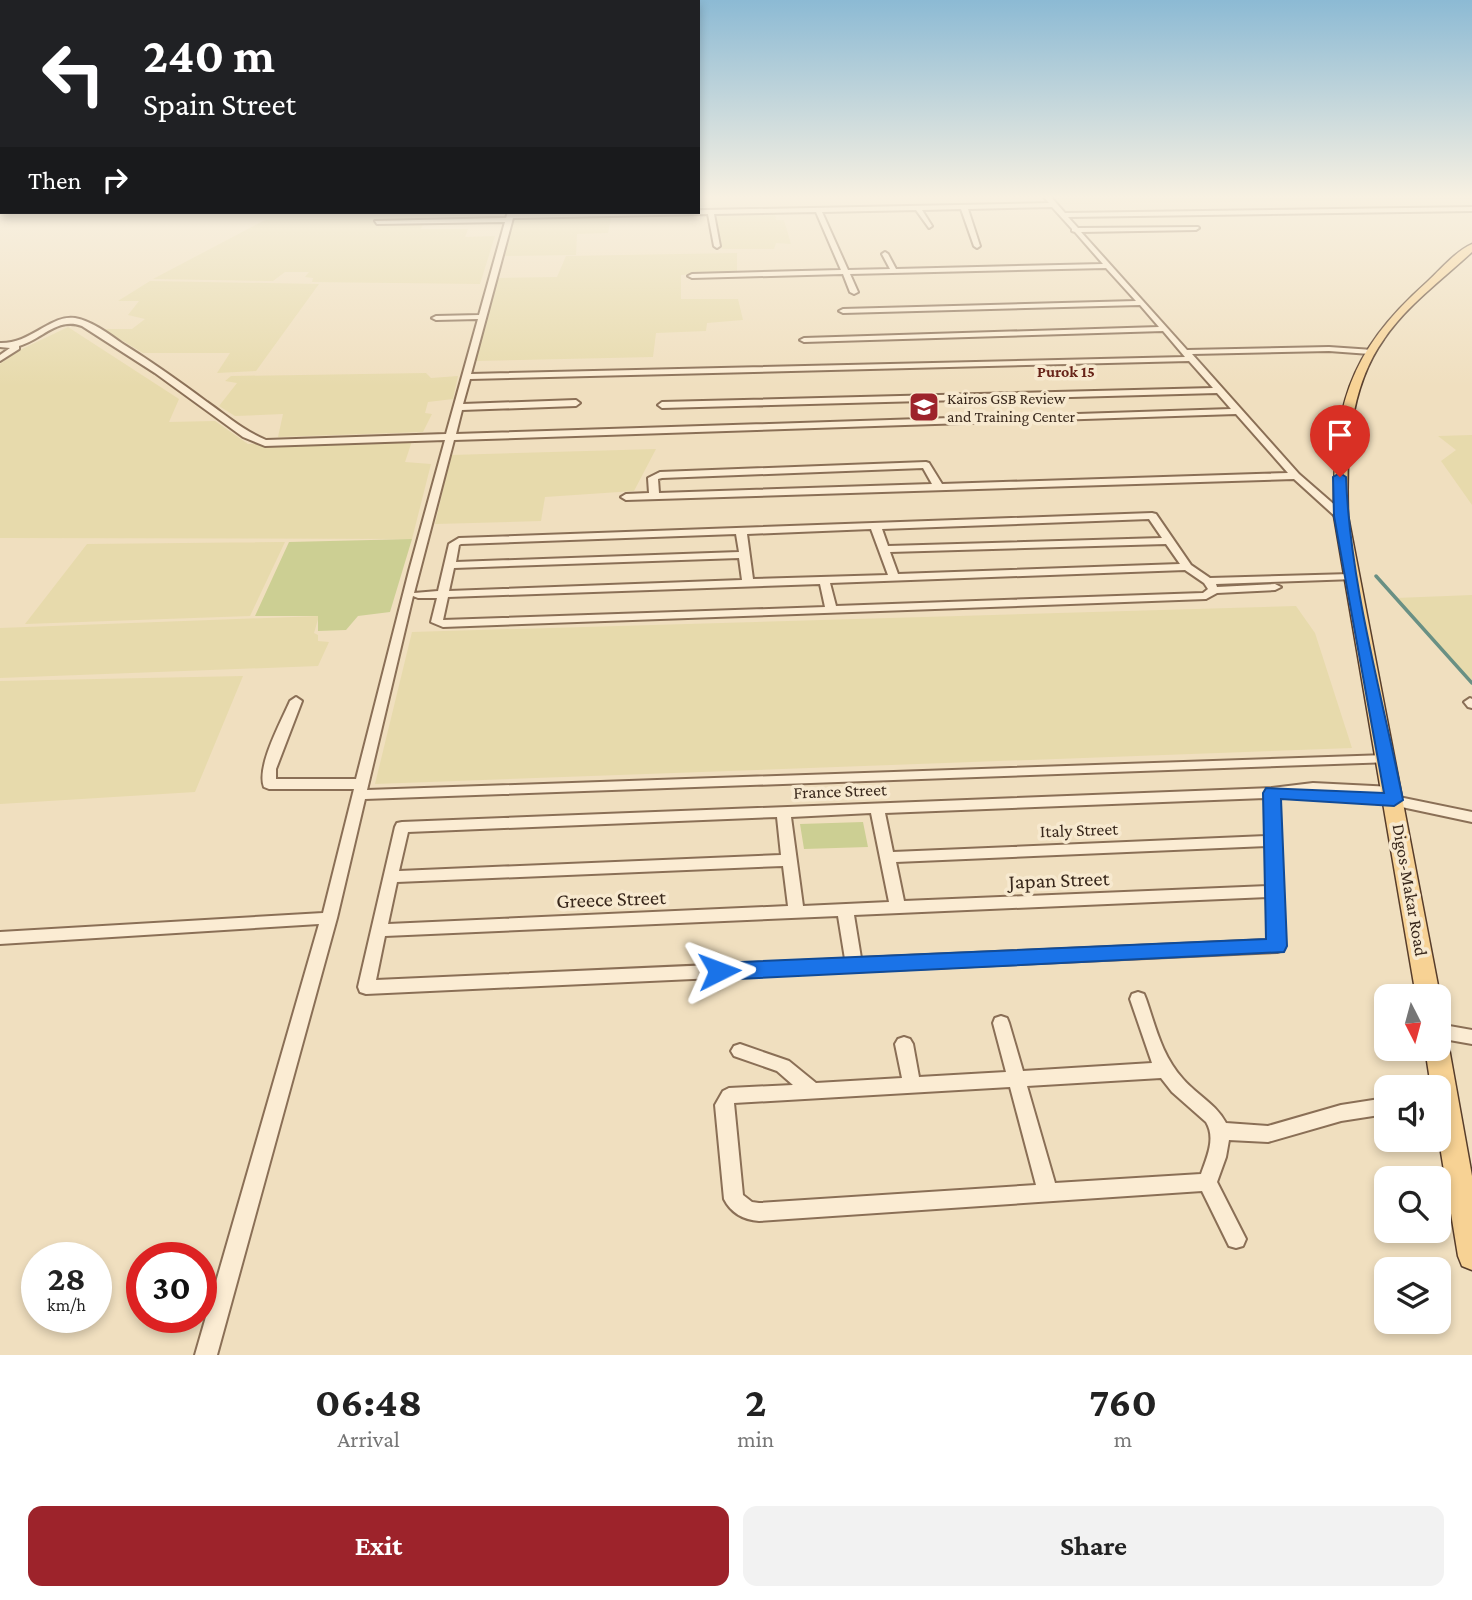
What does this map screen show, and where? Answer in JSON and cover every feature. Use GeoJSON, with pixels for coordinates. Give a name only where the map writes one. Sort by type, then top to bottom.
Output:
{"type":"FeatureCollection","features":[{"type":"Feature","properties":{"kind":"main road","name":"Digos-Makar Road"},"geometry":{"type":"LineString","coordinates":[[1425,984],[1393,796],[1351,581],[1341,516],[1341,443],[1354,392],[1370,352],[1394,321],[1460,259]]}},
{"type":"Feature","properties":{"kind":"main road"},"geometry":{"type":"LineString","coordinates":[[1451,1148],[1472,1256]]}},
{"type":"Feature","properties":{"kind":"street"},"geometry":{"type":"LineString","coordinates":[[206,1355],[329,918],[359,790],[498,259]]}},
{"type":"Feature","properties":{"kind":"street"},"geometry":{"type":"LineString","coordinates":[[839,259],[854,292]]}},
{"type":"Feature","properties":{"kind":"street"},"geometry":{"type":"LineString","coordinates":[[888,259],[894,271]]}},
{"type":"Feature","properties":{"kind":"street"},"geometry":{"type":"LineString","coordinates":[[1100,259],[1296,476],[1341,516]]}},
{"type":"Feature","properties":{"kind":"street"},"geometry":{"type":"LineString","coordinates":[[692,276],[1106,266]]}},
{"type":"Feature","properties":{"kind":"street"},"geometry":{"type":"LineString","coordinates":[[843,311],[1140,303]]}},
{"type":"Feature","properties":{"kind":"street"},"geometry":{"type":"LineString","coordinates":[[436,318],[482,317]]}},
{"type":"Feature","properties":{"kind":"street"},"geometry":{"type":"LineString","coordinates":[[0,359],[61,322],[81,321],[139,357],[259,442],[1239,411]]}},
{"type":"Feature","properties":{"kind":"street"},"geometry":{"type":"LineString","coordinates":[[804,340],[1163,329]]}},
{"type":"Feature","properties":{"kind":"street"},"geometry":{"type":"LineString","coordinates":[[0,345],[16,347]]}},
{"type":"Feature","properties":{"kind":"street"},"geometry":{"type":"LineString","coordinates":[[1184,352],[1340,349],[1370,352]]}},
{"type":"Feature","properties":{"kind":"street"},"geometry":{"type":"LineString","coordinates":[[466,377],[1191,359]]}},
{"type":"Feature","properties":{"kind":"street"},"geometry":{"type":"LineString","coordinates":[[663,405],[1220,390]]}},
{"type":"Feature","properties":{"kind":"street"},"geometry":{"type":"LineString","coordinates":[[459,407],[576,403]]}},
{"type":"Feature","properties":{"kind":"street"},"geometry":{"type":"LineString","coordinates":[[654,496],[653,478],[660,475],[794,469],[926,465],[938,486]]}},
{"type":"Feature","properties":{"kind":"street"},"geometry":{"type":"LineString","coordinates":[[626,497],[1296,476]]}},
{"type":"Feature","properties":{"kind":"street"},"geometry":{"type":"LineString","coordinates":[[1211,585],[1206,596],[443,624],[437,622],[454,544],[459,541],[741,530],[805,523],[875,526],[1149,512],[1186,566],[1211,585],[1351,581]]}},
{"type":"Feature","properties":{"kind":"street"},"geometry":{"type":"LineString","coordinates":[[875,526],[894,577]]}},
{"type":"Feature","properties":{"kind":"street"},"geometry":{"type":"LineString","coordinates":[[741,530],[748,583]]}},
{"type":"Feature","properties":{"kind":"street"},"geometry":{"type":"LineString","coordinates":[[884,549],[1170,541]]}},
{"type":"Feature","properties":{"kind":"street"},"geometry":{"type":"LineString","coordinates":[[450,565],[745,555]]}},
{"type":"Feature","properties":{"kind":"street"},"geometry":{"type":"LineString","coordinates":[[418,595],[1186,566]]}},
{"type":"Feature","properties":{"kind":"street"},"geometry":{"type":"LineString","coordinates":[[824,579],[831,610]]}},
{"type":"Feature","properties":{"kind":"street"},"geometry":{"type":"LineString","coordinates":[[296,701],[269,769],[269,784],[359,790],[1386,759]]}},
{"type":"Feature","properties":{"kind":"street"},"geometry":{"type":"LineString","coordinates":[[790,860],[391,877],[366,987],[1277,946],[1273,841],[1276,793]]}},
{"type":"Feature","properties":{"kind":"street","name":"France Street"},"geometry":{"type":"LineString","coordinates":[[391,877],[402,827],[1276,793],[1393,796],[1472,817]]}},
{"type":"Feature","properties":{"kind":"street"},"geometry":{"type":"LineString","coordinates":[[877,808],[898,908]]}},
{"type":"Feature","properties":{"kind":"street"},"geometry":{"type":"LineString","coordinates":[[783,812],[796,912]]}},
{"type":"Feature","properties":{"kind":"street","name":"Italy Street"},"geometry":{"type":"LineString","coordinates":[[887,857],[1273,841]]}},
{"type":"Feature","properties":{"kind":"street","name":"Japan Street"},"geometry":{"type":"LineString","coordinates":[[845,910],[1275,891]]}},
{"type":"Feature","properties":{"kind":"street"},"geometry":{"type":"LineString","coordinates":[[845,910],[854,965]]}},
{"type":"Feature","properties":{"kind":"street","name":"Greece Street"},"geometry":{"type":"LineString","coordinates":[[379,930],[845,910]]}},
{"type":"Feature","properties":{"kind":"street"},"geometry":{"type":"LineString","coordinates":[[0,938],[329,918]]}},
{"type":"Feature","properties":{"kind":"street"},"geometry":{"type":"LineString","coordinates":[[1138,999],[1165,1070],[1212,1116],[1221,1131],[1220,1152],[1207,1182]]}},
{"type":"Feature","properties":{"kind":"street"},"geometry":{"type":"LineString","coordinates":[[1001,1023],[1048,1193]]}},
{"type":"Feature","properties":{"kind":"street"},"geometry":{"type":"LineString","coordinates":[[1451,1033],[1472,1037]]}},
{"type":"Feature","properties":{"kind":"street"},"geometry":{"type":"LineString","coordinates":[[904,1044],[912,1085]]}},
{"type":"Feature","properties":{"kind":"street"},"geometry":{"type":"LineString","coordinates":[[740,1051],[783,1066],[811,1090]]}},
{"type":"Feature","properties":{"kind":"street"},"geometry":{"type":"LineString","coordinates":[[1165,1070],[735,1095],[725,1098],[732,1188],[739,1206],[759,1212],[1207,1182]]}},
{"type":"Feature","properties":{"kind":"street"},"geometry":{"type":"LineString","coordinates":[[1221,1131],[1268,1134],[1341,1113],[1374,1108]]}},
{"type":"Feature","properties":{"kind":"street"},"geometry":{"type":"LineString","coordinates":[[1207,1182],[1236,1239]]}},
{"type":"Feature","properties":{"kind":"shaded area"},"geometry":{"type":"Polygon","coordinates":[[[191,259],[488,259],[480,284],[312,282],[313,278],[305,277],[309,272],[285,272],[273,281],[153,279],[191,259]]]}},
{"type":"Feature","properties":{"kind":"shaded area"},"geometry":{"type":"Polygon","coordinates":[[[565,259],[737,259],[737,271],[681,275],[681,299],[738,299],[743,320],[707,323],[706,331],[656,333],[653,357],[476,361],[498,278],[557,277],[565,259]]]}},
{"type":"Feature","properties":{"kind":"shaded area"},"geometry":{"type":"Polygon","coordinates":[[[150,281],[319,284],[256,371],[217,373],[230,353],[143,353],[103,329],[132,329],[145,319],[128,315],[139,301],[118,301],[150,281]]]}},
{"type":"Feature","properties":{"kind":"shaded area"},"geometry":{"type":"Polygon","coordinates":[[[68,327],[179,399],[169,422],[215,421],[248,444],[412,441],[405,462],[431,464],[412,539],[0,538],[0,364],[18,351],[68,327]]]}},
{"type":"Feature","properties":{"kind":"shaded area"},"geometry":{"type":"Polygon","coordinates":[[[426,373],[431,378],[458,376],[453,399],[428,402],[425,413],[432,414],[423,432],[278,437],[283,414],[235,416],[219,406],[237,383],[225,381],[231,376],[426,373]]]}},
{"type":"Feature","properties":{"kind":"shaded area"},"geometry":{"type":"Polygon","coordinates":[[[1472,435],[1472,505],[1441,461],[1456,450],[1438,436],[1472,435]]]}},
{"type":"Feature","properties":{"kind":"shaded area"},"geometry":{"type":"Polygon","coordinates":[[[656,449],[634,491],[545,497],[541,521],[435,524],[451,455],[656,449]]]}},
{"type":"Feature","properties":{"kind":"shaded area"},"geometry":{"type":"Polygon","coordinates":[[[285,542],[250,616],[25,624],[87,544],[285,542]]]}},
{"type":"Feature","properties":{"kind":"shaded area"},"geometry":{"type":"Polygon","coordinates":[[[1472,595],[1472,682],[1396,598],[1472,595]]]}},
{"type":"Feature","properties":{"kind":"shaded area"},"geometry":{"type":"Polygon","coordinates":[[[1296,606],[1315,633],[1352,748],[375,784],[412,632],[1296,606]]]}},
{"type":"Feature","properties":{"kind":"shaded area"},"geometry":{"type":"Polygon","coordinates":[[[319,616],[314,633],[318,635],[318,641],[329,642],[318,666],[0,678],[0,628],[319,616]]]}},
{"type":"Feature","properties":{"kind":"shaded area"},"geometry":{"type":"Polygon","coordinates":[[[243,676],[195,792],[0,804],[0,681],[243,676]]]}},
{"type":"Feature","properties":{"kind":"green space"},"geometry":{"type":"Polygon","coordinates":[[[412,539],[390,612],[358,616],[346,630],[318,631],[318,616],[255,616],[289,542],[412,539]]]}},
{"type":"Feature","properties":{"kind":"green space"},"geometry":{"type":"Polygon","coordinates":[[[863,822],[868,847],[804,849],[800,824],[863,822]]]}},
{"type":"Feature","properties":{"kind":"waterway"},"geometry":{"type":"LineString","coordinates":[[1376,576],[1472,683]]}},
{"type":"Feature","properties":{"kind":"place","name":"Kairos GSB Review and Training Center"},"geometry":{"type":"Point","coordinates":[924,407]}},
{"type":"Feature","properties":{"kind":"district","name":"Purok 15"},"geometry":{"type":"Point","coordinates":[1066,371]}},
{"type":"Feature","properties":{"kind":"route"},"geometry":{"type":"LineString","coordinates":[[719,971],[1277,946],[1272,793],[1394,800],[1350,577],[1341,516],[1340,477]]}}]}
